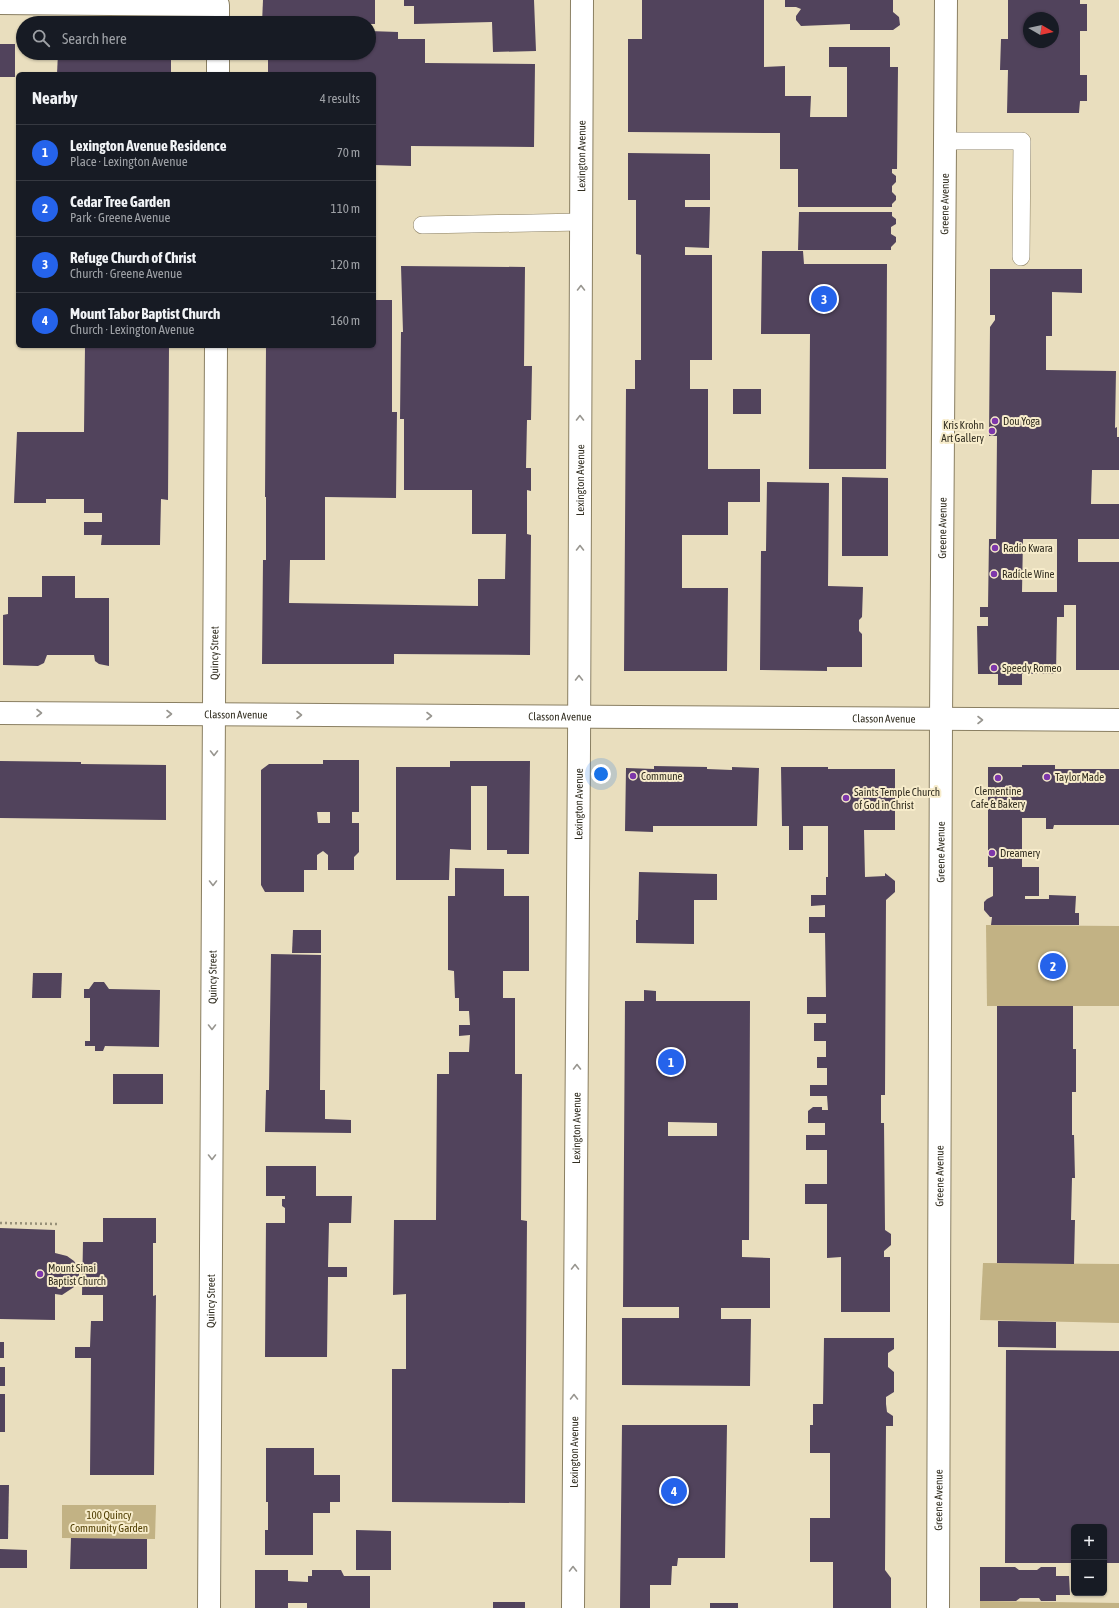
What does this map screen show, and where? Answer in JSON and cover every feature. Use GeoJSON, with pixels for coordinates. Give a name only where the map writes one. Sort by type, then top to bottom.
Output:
{"type":"FeatureCollection","features":[{"type":"Feature","properties":{"kind":"street","name":"Lexington Avenue"},"geometry":{"type":"LineString","coordinates":[[572,1608],[579,717],[582,0]]}},
{"type":"Feature","properties":{"kind":"street","name":"Greene Avenue"},"geometry":{"type":"LineString","coordinates":[[938,1608],[941,719],[946,0]]}},
{"type":"Feature","properties":{"kind":"street"},"geometry":{"type":"LineString","coordinates":[[0,3],[218,14]]}},
{"type":"Feature","properties":{"kind":"street"},"geometry":{"type":"LineString","coordinates":[[218,60],[218,72]]}},
{"type":"Feature","properties":{"kind":"street","name":"Quincy Street"},"geometry":{"type":"LineString","coordinates":[[209,1608],[216,348]]}},
{"type":"Feature","properties":{"kind":"street","name":"Classon Avenue"},"geometry":{"type":"LineString","coordinates":[[0,713],[1119,720]]}},
{"type":"Feature","properties":{"kind":"lane"},"geometry":{"type":"LineString","coordinates":[[945,141],[1022,141],[1021,257]]}},
{"type":"Feature","properties":{"kind":"lane"},"geometry":{"type":"LineString","coordinates":[[422,226],[581,222]]}},
{"type":"Feature","properties":{"kind":"path"},"geometry":{"type":"LineString","coordinates":[[0,1223],[59,1224]]}},
{"type":"Feature","properties":{"kind":"green space"},"geometry":{"type":"Polygon","coordinates":[[[986,925],[1119,926],[1119,1006],[987,1006],[986,925]]]}},
{"type":"Feature","properties":{"kind":"green space"},"geometry":{"type":"Polygon","coordinates":[[[983,1263],[1119,1264],[1119,1323],[980,1320],[983,1263]]]}},
{"type":"Feature","properties":{"kind":"green space","name":"100 Quincy Community Garden"},"geometry":{"type":"Polygon","coordinates":[[[62,1505],[156,1505],[155,1539],[62,1538],[62,1505]]]}},
{"type":"Feature","properties":{"kind":"green space"},"geometry":{"type":"Polygon","coordinates":[[[980,1601],[1119,1603],[1119,1608],[980,1608],[980,1601]]]}},
{"type":"Feature","properties":{"kind":"building"},"geometry":{"type":"Polygon","coordinates":[[[263,0],[375,0],[375,16],[262,16],[263,0]]]}},
{"type":"Feature","properties":{"kind":"building"},"geometry":{"type":"Polygon","coordinates":[[[404,0],[534,0],[536,51],[493,52],[492,22],[414,24],[414,6],[404,6],[404,0]]]}},
{"type":"Feature","properties":{"kind":"building"},"geometry":{"type":"Polygon","coordinates":[[[642,0],[764,0],[764,67],[785,66],[785,96],[811,96],[810,117],[847,117],[847,67],[829,67],[829,47],[890,47],[890,67],[898,67],[897,169],[892,169],[892,173],[896,176],[896,182],[892,186],[892,192],[896,196],[896,200],[892,204],[892,207],[798,207],[798,169],[780,169],[780,133],[628,132],[628,39],[642,39],[642,0]]]}},
{"type":"Feature","properties":{"kind":"building"},"geometry":{"type":"Polygon","coordinates":[[[785,0],[893,0],[893,12],[899,17],[900,25],[893,30],[850,30],[850,24],[801,26],[796,20],[796,16],[801,9],[796,7],[785,7],[785,0]]]}},
{"type":"Feature","properties":{"kind":"building"},"geometry":{"type":"Polygon","coordinates":[[[1008,0],[1080,0],[1080,4],[1087,4],[1087,31],[1080,31],[1080,75],[1087,75],[1087,101],[1080,101],[1079,113],[1007,113],[1008,70],[1000,70],[1001,39],[1008,39],[1008,0]]]}},
{"type":"Feature","properties":{"kind":"building"},"geometry":{"type":"Polygon","coordinates":[[[376,31],[398,32],[398,39],[425,39],[425,63],[535,64],[534,147],[411,146],[411,166],[376,165],[376,72],[268,72],[268,60],[376,60],[376,31]]]}},
{"type":"Feature","properties":{"kind":"building"},"geometry":{"type":"Polygon","coordinates":[[[0,44],[15,44],[15,77],[0,77],[0,44]]]}},
{"type":"Feature","properties":{"kind":"building"},"geometry":{"type":"Polygon","coordinates":[[[58,60],[171,60],[171,72],[57,72],[58,60]]]}},
{"type":"Feature","properties":{"kind":"building"},"geometry":{"type":"Polygon","coordinates":[[[628,153],[710,154],[710,200],[685,200],[685,207],[710,207],[709,248],[685,247],[685,255],[712,255],[712,360],[690,360],[690,389],[708,389],[708,469],[760,469],[760,502],[728,502],[728,535],[682,535],[682,588],[728,588],[727,671],[624,671],[626,389],[635,389],[635,360],[641,360],[641,255],[636,254],[636,200],[628,200],[628,153]]]}},
{"type":"Feature","properties":{"kind":"building"},"geometry":{"type":"Polygon","coordinates":[[[799,212],[892,212],[892,216],[896,219],[896,224],[891,227],[891,234],[896,237],[896,242],[891,247],[891,250],[798,250],[799,212]]]}},
{"type":"Feature","properties":{"kind":"building"},"geometry":{"type":"Polygon","coordinates":[[[762,251],[803,251],[804,264],[887,264],[886,469],[809,469],[810,334],[761,334],[762,251]]]}},
{"type":"Feature","properties":{"kind":"building"},"geometry":{"type":"Polygon","coordinates":[[[401,266],[525,267],[524,366],[532,366],[531,420],[527,420],[526,468],[531,468],[531,491],[527,490],[527,534],[531,535],[530,655],[394,654],[394,664],[262,664],[263,560],[266,560],[266,348],[376,348],[376,300],[392,300],[392,412],[397,412],[396,498],[325,497],[325,560],[290,560],[289,603],[478,606],[478,579],[505,579],[506,534],[472,534],[472,490],[404,490],[404,419],[400,419],[401,332],[403,332],[401,266]]]}},
{"type":"Feature","properties":{"kind":"building"},"geometry":{"type":"Polygon","coordinates":[[[990,269],[1082,269],[1082,293],[1052,292],[1052,336],[1046,336],[1046,370],[1116,371],[1115,428],[1117,427],[1117,437],[1119,437],[1119,470],[1092,470],[1091,504],[1119,504],[1119,539],[1078,539],[1078,562],[1119,562],[1119,670],[1076,670],[1076,605],[1064,605],[1064,617],[1057,617],[1056,674],[1022,674],[1022,685],[998,685],[998,674],[978,674],[977,626],[988,626],[988,617],[980,617],[980,607],[988,607],[989,539],[996,539],[997,436],[989,436],[990,327],[995,320],[995,315],[990,315],[990,269]],[[1023,539],[1022,592],[1057,592],[1057,539],[1023,539]]]}},
{"type":"Feature","properties":{"kind":"building"},"geometry":{"type":"Polygon","coordinates":[[[85,348],[169,348],[168,500],[161,499],[160,545],[101,545],[102,535],[84,535],[84,522],[102,522],[102,513],[84,513],[84,499],[46,499],[46,503],[14,503],[17,432],[84,432],[85,348]]]}},
{"type":"Feature","properties":{"kind":"building"},"geometry":{"type":"Polygon","coordinates":[[[733,389],[761,389],[761,414],[733,414],[733,389]]]}},
{"type":"Feature","properties":{"kind":"building"},"geometry":{"type":"Polygon","coordinates":[[[842,477],[888,478],[888,556],[842,556],[842,477]]]}},
{"type":"Feature","properties":{"kind":"building"},"geometry":{"type":"Polygon","coordinates":[[[767,482],[829,483],[828,586],[863,587],[862,617],[859,620],[859,631],[862,634],[862,667],[827,667],[827,671],[760,670],[761,551],[766,551],[767,482]]]}},
{"type":"Feature","properties":{"kind":"building"},"geometry":{"type":"Polygon","coordinates":[[[42,576],[75,576],[75,598],[109,598],[109,666],[99,664],[95,661],[94,655],[47,655],[44,663],[38,666],[3,665],[3,615],[8,614],[8,597],[42,597],[42,576]]]}},
{"type":"Feature","properties":{"kind":"building"},"geometry":{"type":"Polygon","coordinates":[[[323,760],[359,760],[359,812],[352,812],[352,823],[359,823],[359,852],[354,857],[354,870],[328,870],[328,855],[323,851],[317,855],[317,870],[304,870],[304,892],[265,892],[261,885],[261,770],[269,764],[323,764],[323,760]],[[317,812],[318,823],[330,823],[330,812],[317,812]]]}},
{"type":"Feature","properties":{"kind":"building"},"geometry":{"type":"Polygon","coordinates":[[[0,761],[166,765],[166,820],[0,818],[0,761]]]}},
{"type":"Feature","properties":{"kind":"building"},"geometry":{"type":"Polygon","coordinates":[[[450,761],[530,761],[529,854],[507,854],[507,850],[487,850],[487,786],[471,786],[471,850],[450,849],[449,880],[396,880],[396,767],[450,767],[450,761]]]}},
{"type":"Feature","properties":{"kind":"building"},"geometry":{"type":"Polygon","coordinates":[[[1022,765],[1055,765],[1055,769],[1119,769],[1119,825],[1054,825],[1053,829],[1046,829],[1046,818],[1022,818],[1022,867],[1039,867],[1039,896],[1025,896],[1025,899],[1049,899],[1049,895],[1076,896],[1075,913],[1079,913],[1079,925],[991,925],[992,917],[990,917],[984,910],[984,902],[993,896],[993,867],[988,867],[988,767],[1022,767],[1022,765]]]}},
{"type":"Feature","properties":{"kind":"building"},"geometry":{"type":"Polygon","coordinates":[[[654,766],[707,767],[707,769],[732,770],[732,767],[759,768],[757,826],[653,826],[653,832],[625,831],[626,768],[654,769],[654,766]]]}},
{"type":"Feature","properties":{"kind":"building"},"geometry":{"type":"Polygon","coordinates":[[[781,767],[895,769],[895,830],[864,830],[865,877],[885,876],[885,873],[895,881],[895,892],[886,900],[885,1095],[881,1095],[881,1123],[884,1123],[885,1230],[891,1234],[891,1245],[884,1251],[884,1257],[890,1257],[890,1312],[841,1312],[841,1257],[827,1258],[827,1204],[805,1204],[805,1184],[827,1184],[827,1150],[806,1150],[806,1135],[825,1135],[825,1123],[808,1123],[808,1111],[813,1107],[822,1107],[822,1110],[828,1110],[827,1096],[810,1096],[810,1085],[827,1085],[827,1068],[817,1068],[817,1057],[826,1057],[826,1041],[814,1041],[814,1023],[826,1023],[826,1014],[807,1014],[807,997],[826,997],[825,933],[809,933],[809,917],[825,917],[825,905],[811,906],[811,895],[826,895],[826,877],[828,877],[828,826],[803,826],[803,850],[789,850],[789,826],[782,826],[781,767]]]}},
{"type":"Feature","properties":{"kind":"building"},"geometry":{"type":"Polygon","coordinates":[[[455,868],[504,869],[504,896],[529,896],[529,971],[503,971],[503,998],[515,998],[515,1074],[522,1074],[521,1220],[527,1221],[525,1503],[392,1502],[392,1369],[406,1369],[406,1294],[393,1295],[394,1220],[436,1220],[437,1074],[449,1074],[449,1052],[469,1052],[470,1035],[459,1036],[459,1025],[470,1025],[469,1011],[459,1011],[459,998],[455,998],[454,971],[448,970],[448,896],[455,896],[455,868]]]}},
{"type":"Feature","properties":{"kind":"building"},"geometry":{"type":"Polygon","coordinates":[[[639,872],[717,874],[717,900],[694,900],[694,944],[636,943],[639,872]]]}},
{"type":"Feature","properties":{"kind":"building"},"geometry":{"type":"Polygon","coordinates":[[[293,930],[321,930],[321,953],[292,953],[293,930]]]}},
{"type":"Feature","properties":{"kind":"building"},"geometry":{"type":"Polygon","coordinates":[[[271,954],[321,955],[320,1090],[325,1090],[325,1119],[351,1120],[351,1133],[265,1132],[266,1090],[269,1090],[271,954]]]}},
{"type":"Feature","properties":{"kind":"building"},"geometry":{"type":"Polygon","coordinates":[[[33,973],[62,973],[61,998],[32,998],[33,973]]]}},
{"type":"Feature","properties":{"kind":"building"},"geometry":{"type":"Polygon","coordinates":[[[94,982],[104,982],[109,989],[160,990],[159,1047],[105,1046],[103,1051],[95,1051],[95,1046],[85,1046],[85,1041],[90,1041],[90,998],[84,998],[84,989],[89,989],[94,982]]]}},
{"type":"Feature","properties":{"kind":"building"},"geometry":{"type":"Polygon","coordinates":[[[644,990],[656,991],[656,1001],[750,1001],[749,1240],[742,1240],[742,1257],[770,1258],[770,1308],[721,1308],[721,1319],[751,1319],[750,1386],[622,1385],[622,1318],[679,1318],[679,1307],[623,1307],[625,1001],[644,1001],[644,990]],[[668,1122],[668,1136],[717,1136],[717,1123],[668,1122]]]}},
{"type":"Feature","properties":{"kind":"building"},"geometry":{"type":"Polygon","coordinates":[[[997,1006],[1073,1006],[1073,1049],[1076,1049],[1076,1092],[1072,1092],[1072,1135],[1074,1135],[1075,1178],[1072,1178],[1071,1220],[1075,1220],[1074,1264],[997,1263],[997,1006]]]}},
{"type":"Feature","properties":{"kind":"building"},"geometry":{"type":"Polygon","coordinates":[[[113,1074],[163,1074],[163,1104],[113,1104],[113,1074]]]}},
{"type":"Feature","properties":{"kind":"building"},"geometry":{"type":"Polygon","coordinates":[[[266,1166],[316,1166],[316,1196],[352,1196],[351,1223],[329,1223],[328,1267],[347,1267],[347,1277],[328,1277],[327,1357],[265,1357],[266,1223],[285,1223],[285,1208],[282,1206],[282,1199],[285,1199],[285,1196],[266,1196],[266,1166]]]}},
{"type":"Feature","properties":{"kind":"building"},"geometry":{"type":"Polygon","coordinates":[[[103,1218],[156,1218],[156,1243],[153,1243],[153,1296],[156,1295],[154,1475],[90,1475],[91,1358],[75,1358],[75,1347],[90,1347],[91,1321],[103,1321],[103,1295],[82,1295],[83,1242],[103,1242],[103,1218]]]}},
{"type":"Feature","properties":{"kind":"building","name":"Mount Sinai Baptist Church"},"geometry":{"type":"Polygon","coordinates":[[[0,1228],[55,1230],[55,1253],[67,1256],[74,1261],[79,1269],[79,1279],[74,1287],[62,1295],[55,1294],[55,1320],[0,1319],[0,1228]]]}},
{"type":"Feature","properties":{"kind":"building"},"geometry":{"type":"Polygon","coordinates":[[[998,1321],[1056,1322],[1056,1348],[998,1347],[998,1321]]]}},
{"type":"Feature","properties":{"kind":"building"},"geometry":{"type":"Polygon","coordinates":[[[824,1338],[894,1338],[894,1349],[888,1353],[888,1367],[894,1372],[894,1392],[886,1397],[887,1412],[893,1416],[893,1426],[886,1426],[885,1570],[891,1578],[891,1608],[833,1608],[833,1562],[810,1562],[810,1518],[830,1518],[830,1453],[810,1453],[810,1425],[813,1425],[813,1404],[823,1404],[824,1338]]]}},
{"type":"Feature","properties":{"kind":"building"},"geometry":{"type":"Polygon","coordinates":[[[0,1342],[4,1342],[4,1358],[0,1358],[0,1342]]]}},
{"type":"Feature","properties":{"kind":"building"},"geometry":{"type":"Polygon","coordinates":[[[1006,1350],[1119,1351],[1119,1563],[1107,1563],[1107,1524],[1071,1524],[1071,1563],[1005,1563],[1006,1350]]]}},
{"type":"Feature","properties":{"kind":"building"},"geometry":{"type":"Polygon","coordinates":[[[0,1367],[5,1367],[5,1386],[0,1386],[0,1367]]]}},
{"type":"Feature","properties":{"kind":"building"},"geometry":{"type":"Polygon","coordinates":[[[0,1394],[5,1394],[5,1432],[0,1432],[0,1394]]]}},
{"type":"Feature","properties":{"kind":"building"},"geometry":{"type":"Polygon","coordinates":[[[622,1425],[727,1425],[725,1558],[678,1558],[677,1566],[672,1566],[671,1585],[650,1585],[650,1608],[620,1608],[622,1425]]]}},
{"type":"Feature","properties":{"kind":"building"},"geometry":{"type":"Polygon","coordinates":[[[266,1448],[314,1448],[314,1475],[340,1475],[340,1502],[330,1502],[330,1513],[313,1513],[313,1555],[265,1555],[265,1530],[268,1530],[268,1502],[266,1502],[266,1448]]]}},
{"type":"Feature","properties":{"kind":"building"},"geometry":{"type":"Polygon","coordinates":[[[0,1485],[9,1485],[8,1539],[0,1539],[0,1485]]]}},
{"type":"Feature","properties":{"kind":"building"},"geometry":{"type":"Polygon","coordinates":[[[356,1530],[391,1531],[391,1570],[356,1570],[356,1530]]]}},
{"type":"Feature","properties":{"kind":"building"},"geometry":{"type":"Polygon","coordinates":[[[71,1538],[147,1539],[147,1569],[70,1569],[71,1538]]]}},
{"type":"Feature","properties":{"kind":"building"},"geometry":{"type":"Polygon","coordinates":[[[0,1549],[27,1550],[27,1568],[0,1568],[0,1549]]]}},
{"type":"Feature","properties":{"kind":"building"},"geometry":{"type":"Polygon","coordinates":[[[980,1567],[1015,1567],[1019,1570],[1037,1570],[1041,1567],[1056,1567],[1056,1576],[1069,1576],[1070,1595],[1056,1595],[1056,1601],[1041,1601],[1039,1598],[1020,1598],[1016,1601],[980,1601],[980,1567]]]}},
{"type":"Feature","properties":{"kind":"building"},"geometry":{"type":"Polygon","coordinates":[[[255,1570],[288,1570],[288,1581],[308,1582],[308,1576],[312,1576],[312,1570],[341,1570],[344,1576],[370,1576],[370,1608],[307,1608],[307,1603],[288,1603],[288,1608],[255,1608],[255,1570]]]}},
{"type":"Feature","properties":{"kind":"building"},"geometry":{"type":"Polygon","coordinates":[[[493,1602],[525,1602],[525,1608],[493,1608],[493,1602]]]}},
{"type":"Feature","properties":{"kind":"building"},"geometry":{"type":"Polygon","coordinates":[[[710,1603],[738,1603],[738,1608],[710,1608],[710,1603]]]}},
{"type":"Feature","properties":{"kind":"place","name":"Refuge Church of Christ"},"geometry":{"type":"Point","coordinates":[824,299]}},
{"type":"Feature","properties":{"kind":"place","name":"Dou Yoga"},"geometry":{"type":"Point","coordinates":[995,421]}},
{"type":"Feature","properties":{"kind":"place","name":"Kris Krohn Art Gallery"},"geometry":{"type":"Point","coordinates":[992,431]}},
{"type":"Feature","properties":{"kind":"place","name":"Radio Kwara"},"geometry":{"type":"Point","coordinates":[995,548]}},
{"type":"Feature","properties":{"kind":"place","name":"Radicle Wine"},"geometry":{"type":"Point","coordinates":[994,574]}},
{"type":"Feature","properties":{"kind":"place","name":"Speedy Romeo"},"geometry":{"type":"Point","coordinates":[994,668]}},
{"type":"Feature","properties":{"kind":"place","name":"Commune"},"geometry":{"type":"Point","coordinates":[633,776]}},
{"type":"Feature","properties":{"kind":"place","name":"Taylor Made"},"geometry":{"type":"Point","coordinates":[1047,777]}},
{"type":"Feature","properties":{"kind":"place","name":"Clementine Cafe & Bakery"},"geometry":{"type":"Point","coordinates":[998,778]}},
{"type":"Feature","properties":{"kind":"place","name":"Saints Temple Church of God in Christ"},"geometry":{"type":"Point","coordinates":[846,798]}},
{"type":"Feature","properties":{"kind":"place","name":"Dreamery"},"geometry":{"type":"Point","coordinates":[992,853]}},
{"type":"Feature","properties":{"kind":"place","name":"Cedar Tree Garden"},"geometry":{"type":"Point","coordinates":[1053,966]}},
{"type":"Feature","properties":{"kind":"place","name":"Lexington Avenue Residence"},"geometry":{"type":"Point","coordinates":[671,1062]}},
{"type":"Feature","properties":{"kind":"place","name":"Mount Sinai Baptist Church"},"geometry":{"type":"Point","coordinates":[40,1274]}},
{"type":"Feature","properties":{"kind":"place","name":"Mount Tabor Baptist Church"},"geometry":{"type":"Point","coordinates":[674,1491]}}]}
